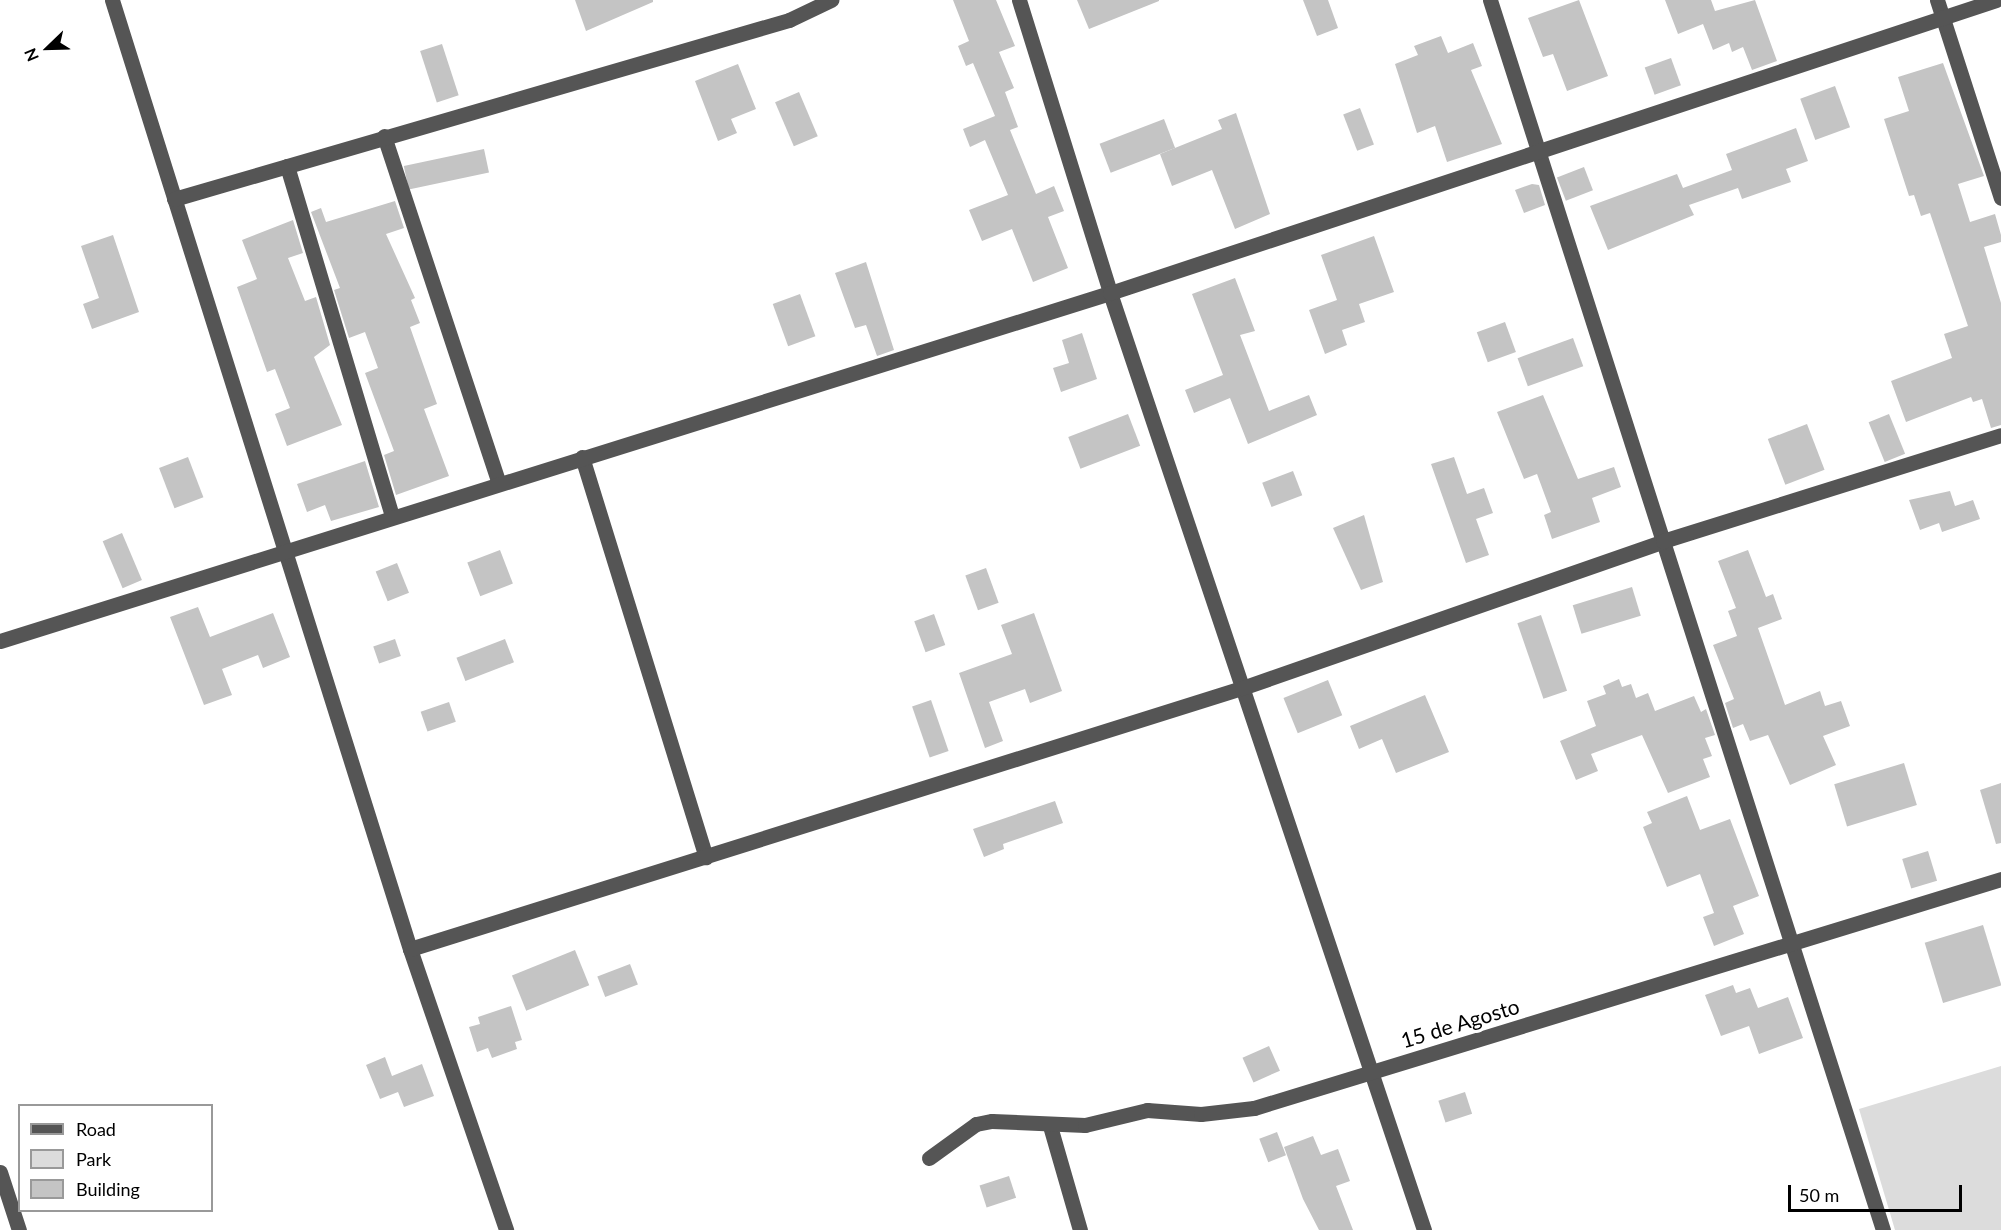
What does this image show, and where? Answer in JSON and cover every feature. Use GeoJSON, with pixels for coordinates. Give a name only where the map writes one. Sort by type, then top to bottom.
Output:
{"type":"FeatureCollection","features":[{"type":"Feature","properties":{"kind":"street"},"geometry":{"type":"LineString","coordinates":[[112,0],[410,949],[506,1230]]}},
{"type":"Feature","properties":{"kind":"street"},"geometry":{"type":"LineString","coordinates":[[174,199],[384,136],[789,20],[831,0]]}},
{"type":"Feature","properties":{"kind":"street"},"geometry":{"type":"LineString","coordinates":[[1019,0],[1110,293],[1424,1230]]}},
{"type":"Feature","properties":{"kind":"street"},"geometry":{"type":"LineString","coordinates":[[1490,0],[1883,1230]]}},
{"type":"Feature","properties":{"kind":"street"},"geometry":{"type":"LineString","coordinates":[[1937,0],[2001,198]]}},
{"type":"Feature","properties":{"kind":"street"},"geometry":{"type":"LineString","coordinates":[[0,641],[283,550],[1110,293],[1996,0]]}},
{"type":"Feature","properties":{"kind":"street"},"geometry":{"type":"LineString","coordinates":[[384,136],[499,483]]}},
{"type":"Feature","properties":{"kind":"street"},"geometry":{"type":"LineString","coordinates":[[288,166],[392,516]]}},
{"type":"Feature","properties":{"kind":"street"},"geometry":{"type":"LineString","coordinates":[[410,949],[1242,688],[1663,541],[2001,435]]}},
{"type":"Feature","properties":{"kind":"street"},"geometry":{"type":"LineString","coordinates":[[582,457],[706,857]]}},
{"type":"Feature","properties":{"kind":"street","name":"15 de Agosto"},"geometry":{"type":"LineString","coordinates":[[929,1158],[976,1124],[1085,1125],[1147,1110],[1201,1114],[1254,1108],[1792,945],[2001,879]]}},
{"type":"Feature","properties":{"kind":"street"},"geometry":{"type":"LineString","coordinates":[[1050,1126],[1080,1230]]}},
{"type":"Feature","properties":{"kind":"street"},"geometry":{"type":"LineString","coordinates":[[0,1172],[19,1230]]}},
{"type":"Feature","properties":{"kind":"green space"},"geometry":{"type":"Polygon","coordinates":[[[2001,1066],[2001,1230],[1895,1230],[1859,1109],[2001,1066]]]}},
{"type":"Feature","properties":{"kind":"building"},"geometry":{"type":"Polygon","coordinates":[[[575,0],[653,0],[653,2],[586,31],[575,0]]]}},
{"type":"Feature","properties":{"kind":"building"},"geometry":{"type":"Polygon","coordinates":[[[953,0],[996,0],[1015,46],[999,52],[1014,88],[1005,92],[1018,127],[1010,130],[1036,194],[1054,186],[1064,211],[1048,217],[1068,268],[1033,282],[1012,229],[982,241],[969,210],[1008,195],[985,140],[970,147],[963,129],[995,116],[973,63],[966,66],[958,46],[969,41],[953,0]]]}},
{"type":"Feature","properties":{"kind":"building"},"geometry":{"type":"Polygon","coordinates":[[[1077,0],[1159,0],[1159,1],[1089,29],[1077,0]]]}},
{"type":"Feature","properties":{"kind":"building"},"geometry":{"type":"Polygon","coordinates":[[[1303,0],[1328,0],[1338,28],[1317,36],[1303,0]]]}},
{"type":"Feature","properties":{"kind":"building"},"geometry":{"type":"Polygon","coordinates":[[[1579,0],[1608,76],[1567,91],[1553,54],[1543,57],[1528,18],[1579,0]]]}},
{"type":"Feature","properties":{"kind":"building"},"geometry":{"type":"Polygon","coordinates":[[[1665,0],[1711,0],[1715,11],[1755,0],[1777,61],[1752,70],[1743,47],[1732,52],[1729,43],[1713,50],[1703,24],[1678,34],[1665,0]]]}},
{"type":"Feature","properties":{"kind":"building"},"geometry":{"type":"Polygon","coordinates":[[[1441,36],[1448,53],[1473,43],[1482,66],[1471,70],[1502,144],[1447,162],[1435,126],[1417,133],[1395,64],[1418,55],[1414,46],[1441,36]]]}},
{"type":"Feature","properties":{"kind":"building"},"geometry":{"type":"Polygon","coordinates":[[[442,44],[459,95],[437,102],[420,51],[442,44]]]}},
{"type":"Feature","properties":{"kind":"building"},"geometry":{"type":"Polygon","coordinates":[[[1671,58],[1681,85],[1655,95],[1645,68],[1671,58]]]}},
{"type":"Feature","properties":{"kind":"building"},"geometry":{"type":"Polygon","coordinates":[[[1943,63],[1984,176],[1958,184],[1970,222],[1995,214],[2001,235],[2001,242],[1984,247],[2001,303],[2001,425],[1991,428],[1982,399],[1973,402],[1971,397],[1906,422],[1891,381],[1952,358],[1944,334],[1968,326],[1930,213],[1921,216],[1914,195],[1909,196],[1884,119],[1909,111],[1898,77],[1943,63]]]}},
{"type":"Feature","properties":{"kind":"building"},"geometry":{"type":"Polygon","coordinates":[[[738,64],[756,109],[731,119],[737,133],[718,141],[695,81],[738,64]]]}},
{"type":"Feature","properties":{"kind":"building"},"geometry":{"type":"Polygon","coordinates":[[[1835,86],[1850,127],[1815,140],[1800,99],[1835,86]]]}},
{"type":"Feature","properties":{"kind":"building"},"geometry":{"type":"Polygon","coordinates":[[[799,92],[818,136],[794,146],[775,102],[799,92]]]}},
{"type":"Feature","properties":{"kind":"building"},"geometry":{"type":"Polygon","coordinates":[[[1360,108],[1374,144],[1357,151],[1343,114],[1360,108]]]}},
{"type":"Feature","properties":{"kind":"building"},"geometry":{"type":"Polygon","coordinates":[[[1236,113],[1270,214],[1235,229],[1212,170],[1172,186],[1160,154],[1222,129],[1218,120],[1236,113]]]}},
{"type":"Feature","properties":{"kind":"building"},"geometry":{"type":"Polygon","coordinates":[[[1164,119],[1175,148],[1111,173],[1100,144],[1164,119]]]}},
{"type":"Feature","properties":{"kind":"building"},"geometry":{"type":"Polygon","coordinates":[[[1796,128],[1808,161],[1786,169],[1791,182],[1742,199],[1738,188],[1689,205],[1694,215],[1608,250],[1590,206],[1677,174],[1683,188],[1732,170],[1726,154],[1796,128]]]}},
{"type":"Feature","properties":{"kind":"building"},"geometry":{"type":"Polygon","coordinates":[[[484,149],[489,172],[409,190],[404,166],[484,149]]]}},
{"type":"Feature","properties":{"kind":"building"},"geometry":{"type":"Polygon","coordinates":[[[1584,167],[1593,190],[1566,201],[1557,177],[1584,167]]]}},
{"type":"Feature","properties":{"kind":"building"},"geometry":{"type":"Polygon","coordinates":[[[1532,184],[1539,185],[1545,205],[1524,213],[1515,190],[1532,184]]]}},
{"type":"Feature","properties":{"kind":"building"},"geometry":{"type":"Polygon","coordinates":[[[395,201],[404,228],[386,234],[415,298],[411,300],[420,323],[410,327],[437,404],[424,409],[449,476],[396,495],[384,455],[394,451],[365,373],[378,368],[365,332],[349,338],[334,290],[340,288],[311,212],[321,208],[326,222],[395,201]]]}},
{"type":"Feature","properties":{"kind":"building"},"geometry":{"type":"Polygon","coordinates":[[[293,220],[303,253],[288,258],[305,301],[316,297],[330,345],[314,357],[342,425],[287,446],[275,414],[290,408],[275,369],[267,372],[237,287],[257,279],[242,240],[293,220]]]}},
{"type":"Feature","properties":{"kind":"building"},"geometry":{"type":"Polygon","coordinates":[[[113,235],[139,312],[92,329],[83,304],[99,298],[81,246],[113,235]]]}},
{"type":"Feature","properties":{"kind":"building"},"geometry":{"type":"Polygon","coordinates":[[[1374,236],[1394,292],[1359,304],[1365,322],[1342,330],[1347,345],[1325,354],[1309,310],[1337,300],[1321,255],[1374,236]]]}},
{"type":"Feature","properties":{"kind":"building"},"geometry":{"type":"Polygon","coordinates":[[[866,262],[894,350],[877,356],[866,325],[855,328],[835,273],[866,262]]]}},
{"type":"Feature","properties":{"kind":"building"},"geometry":{"type":"Polygon","coordinates":[[[1235,278],[1255,331],[1240,335],[1269,411],[1309,395],[1317,415],[1248,444],[1230,398],[1194,413],[1185,390],[1223,375],[1192,294],[1235,278]]]}},
{"type":"Feature","properties":{"kind":"building"},"geometry":{"type":"Polygon","coordinates":[[[800,294],[815,336],[788,346],[773,304],[800,294]]]}},
{"type":"Feature","properties":{"kind":"building"},"geometry":{"type":"Polygon","coordinates":[[[1505,322],[1516,352],[1488,362],[1477,332],[1505,322]]]}},
{"type":"Feature","properties":{"kind":"building"},"geometry":{"type":"Polygon","coordinates":[[[1082,333],[1097,379],[1061,392],[1053,368],[1069,363],[1062,340],[1082,333]]]}},
{"type":"Feature","properties":{"kind":"building"},"geometry":{"type":"Polygon","coordinates":[[[1573,338],[1583,366],[1528,386],[1518,358],[1573,338]]]}},
{"type":"Feature","properties":{"kind":"building"},"geometry":{"type":"Polygon","coordinates":[[[1543,395],[1578,479],[1614,467],[1621,487],[1592,498],[1600,522],[1552,539],[1544,515],[1551,512],[1537,474],[1524,479],[1497,412],[1543,395]]]}},
{"type":"Feature","properties":{"kind":"building"},"geometry":{"type":"Polygon","coordinates":[[[1128,414],[1140,446],[1080,469],[1068,437],[1128,414]]]}},
{"type":"Feature","properties":{"kind":"building"},"geometry":{"type":"Polygon","coordinates":[[[1889,414],[1905,454],[1885,462],[1869,422],[1889,414]]]}},
{"type":"Feature","properties":{"kind":"building"},"geometry":{"type":"Polygon","coordinates":[[[1807,424],[1825,470],[1785,485],[1768,439],[1807,424]]]}},
{"type":"Feature","properties":{"kind":"building"},"geometry":{"type":"Polygon","coordinates":[[[188,457],[203,497],[174,508],[159,468],[188,457]]]}},
{"type":"Feature","properties":{"kind":"building"},"geometry":{"type":"Polygon","coordinates":[[[1454,457],[1467,494],[1484,488],[1493,513],[1476,519],[1489,555],[1466,563],[1431,464],[1454,457]]]}},
{"type":"Feature","properties":{"kind":"building"},"geometry":{"type":"Polygon","coordinates":[[[365,461],[379,507],[331,521],[325,505],[307,512],[297,484],[365,461]]]}},
{"type":"Feature","properties":{"kind":"building"},"geometry":{"type":"Polygon","coordinates":[[[1293,471],[1302,495],[1272,507],[1262,483],[1293,471]]]}},
{"type":"Feature","properties":{"kind":"building"},"geometry":{"type":"Polygon","coordinates":[[[1950,491],[1955,506],[1973,500],[1980,519],[1942,532],[1939,523],[1920,530],[1909,500],[1950,491]]]}},
{"type":"Feature","properties":{"kind":"building"},"geometry":{"type":"Polygon","coordinates":[[[1364,515],[1383,582],[1361,590],[1333,528],[1364,515]]]}},
{"type":"Feature","properties":{"kind":"building"},"geometry":{"type":"Polygon","coordinates":[[[122,533],[142,580],[123,588],[103,541],[122,533]]]}},
{"type":"Feature","properties":{"kind":"building"},"geometry":{"type":"Polygon","coordinates":[[[500,550],[513,584],[480,596],[467,563],[500,550]]]}},
{"type":"Feature","properties":{"kind":"building"},"geometry":{"type":"Polygon","coordinates":[[[1748,550],[1766,597],[1773,594],[1782,619],[1758,628],[1785,705],[1820,691],[1825,706],[1841,701],[1850,726],[1823,736],[1836,765],[1790,785],[1768,735],[1750,741],[1743,724],[1733,728],[1725,703],[1734,699],[1713,645],[1737,636],[1728,611],[1736,608],[1718,561],[1748,550]]]}},
{"type":"Feature","properties":{"kind":"building"},"geometry":{"type":"Polygon","coordinates":[[[397,563],[409,593],[388,601],[376,572],[397,563]]]}},
{"type":"Feature","properties":{"kind":"building"},"geometry":{"type":"Polygon","coordinates":[[[986,568],[999,603],[978,610],[965,576],[986,568]]]}},
{"type":"Feature","properties":{"kind":"building"},"geometry":{"type":"Polygon","coordinates":[[[1632,587],[1641,616],[1581,634],[1573,605],[1632,587]]]}},
{"type":"Feature","properties":{"kind":"building"},"geometry":{"type":"Polygon","coordinates":[[[198,607],[210,637],[273,613],[290,657],[263,668],[258,655],[222,669],[232,695],[204,705],[170,617],[198,607]]]}},
{"type":"Feature","properties":{"kind":"building"},"geometry":{"type":"Polygon","coordinates":[[[1034,613],[1062,691],[1030,703],[1025,689],[989,702],[1003,741],[985,748],[959,673],[1012,654],[1001,625],[1034,613]]]}},
{"type":"Feature","properties":{"kind":"building"},"geometry":{"type":"Polygon","coordinates":[[[934,614],[945,645],[926,652],[914,621],[934,614]]]}},
{"type":"Feature","properties":{"kind":"building"},"geometry":{"type":"Polygon","coordinates":[[[1541,615],[1567,691],[1543,699],[1517,623],[1541,615]]]}},
{"type":"Feature","properties":{"kind":"building"},"geometry":{"type":"Polygon","coordinates":[[[395,639],[401,656],[379,664],[373,646],[395,639]]]}},
{"type":"Feature","properties":{"kind":"building"},"geometry":{"type":"Polygon","coordinates":[[[505,639],[514,662],[465,681],[456,658],[505,639]]]}},
{"type":"Feature","properties":{"kind":"building"},"geometry":{"type":"Polygon","coordinates":[[[1619,679],[1622,687],[1631,684],[1636,698],[1648,693],[1655,711],[1694,696],[1701,712],[1706,709],[1715,735],[1705,738],[1712,756],[1703,759],[1710,777],[1668,793],[1642,735],[1591,754],[1598,771],[1576,780],[1560,741],[1596,726],[1587,701],[1606,694],[1603,686],[1619,679]]]}},
{"type":"Feature","properties":{"kind":"building"},"geometry":{"type":"Polygon","coordinates":[[[1328,680],[1342,715],[1298,733],[1283,698],[1328,680]]]}},
{"type":"Feature","properties":{"kind":"building"},"geometry":{"type":"Polygon","coordinates":[[[1425,695],[1449,752],[1396,773],[1382,739],[1359,749],[1350,726],[1425,695]]]}},
{"type":"Feature","properties":{"kind":"building"},"geometry":{"type":"Polygon","coordinates":[[[931,700],[949,751],[930,758],[912,707],[931,700]]]}},
{"type":"Feature","properties":{"kind":"building"},"geometry":{"type":"Polygon","coordinates":[[[449,702],[456,722],[427,732],[421,712],[449,702]]]}},
{"type":"Feature","properties":{"kind":"building"},"geometry":{"type":"Polygon","coordinates":[[[1904,763],[1917,805],[1847,826],[1834,784],[1904,763]]]}},
{"type":"Feature","properties":{"kind":"building"},"geometry":{"type":"Polygon","coordinates":[[[2001,783],[2001,843],[1996,844],[1980,790],[2001,783]]]}},
{"type":"Feature","properties":{"kind":"building"},"geometry":{"type":"Polygon","coordinates":[[[1687,796],[1700,830],[1730,819],[1759,896],[1733,906],[1744,934],[1714,946],[1703,917],[1714,913],[1700,874],[1667,887],[1643,827],[1652,823],[1647,812],[1687,796]]]}},
{"type":"Feature","properties":{"kind":"building"},"geometry":{"type":"Polygon","coordinates":[[[1055,801],[1063,823],[1003,844],[1004,849],[984,857],[973,829],[1055,801]]]}},
{"type":"Feature","properties":{"kind":"building"},"geometry":{"type":"Polygon","coordinates":[[[1928,851],[1937,881],[1911,889],[1902,859],[1928,851]]]}},
{"type":"Feature","properties":{"kind":"building"},"geometry":{"type":"Polygon","coordinates":[[[1983,925],[2001,985],[1943,1003],[1925,943],[1983,925]]]}},
{"type":"Feature","properties":{"kind":"building"},"geometry":{"type":"Polygon","coordinates":[[[575,950],[589,985],[526,1011],[512,975],[575,950]]]}},
{"type":"Feature","properties":{"kind":"building"},"geometry":{"type":"Polygon","coordinates":[[[630,964],[638,985],[605,997],[597,977],[630,964]]]}},
{"type":"Feature","properties":{"kind":"building"},"geometry":{"type":"Polygon","coordinates":[[[1733,985],[1736,993],[1750,988],[1758,1008],[1788,997],[1803,1038],[1759,1054],[1749,1026],[1721,1036],[1705,995],[1733,985]]]}},
{"type":"Feature","properties":{"kind":"building"},"geometry":{"type":"Polygon","coordinates":[[[511,1006],[522,1040],[515,1042],[517,1049],[492,1058],[488,1048],[477,1052],[469,1027],[480,1024],[478,1017],[511,1006]]]}},
{"type":"Feature","properties":{"kind":"building"},"geometry":{"type":"Polygon","coordinates":[[[1269,1046],[1280,1071],[1253,1082],[1243,1058],[1269,1046]]]}},
{"type":"Feature","properties":{"kind":"building"},"geometry":{"type":"Polygon","coordinates":[[[385,1057],[392,1076],[422,1064],[434,1096],[404,1107],[398,1092],[380,1099],[366,1065],[385,1057]]]}},
{"type":"Feature","properties":{"kind":"building"},"geometry":{"type":"Polygon","coordinates":[[[1465,1092],[1472,1114],[1445,1123],[1438,1101],[1465,1092]]]}},
{"type":"Feature","properties":{"kind":"building"},"geometry":{"type":"Polygon","coordinates":[[[1277,1132],[1286,1155],[1268,1162],[1259,1139],[1277,1132]]]}},
{"type":"Feature","properties":{"kind":"building"},"geometry":{"type":"Polygon","coordinates":[[[1313,1136],[1321,1155],[1338,1149],[1350,1181],[1336,1186],[1353,1230],[1319,1230],[1303,1199],[1284,1147],[1313,1136]]]}},
{"type":"Feature","properties":{"kind":"building"},"geometry":{"type":"Polygon","coordinates":[[[1009,1176],[1016,1198],[987,1207],[980,1186],[1009,1176]]]}}]}
